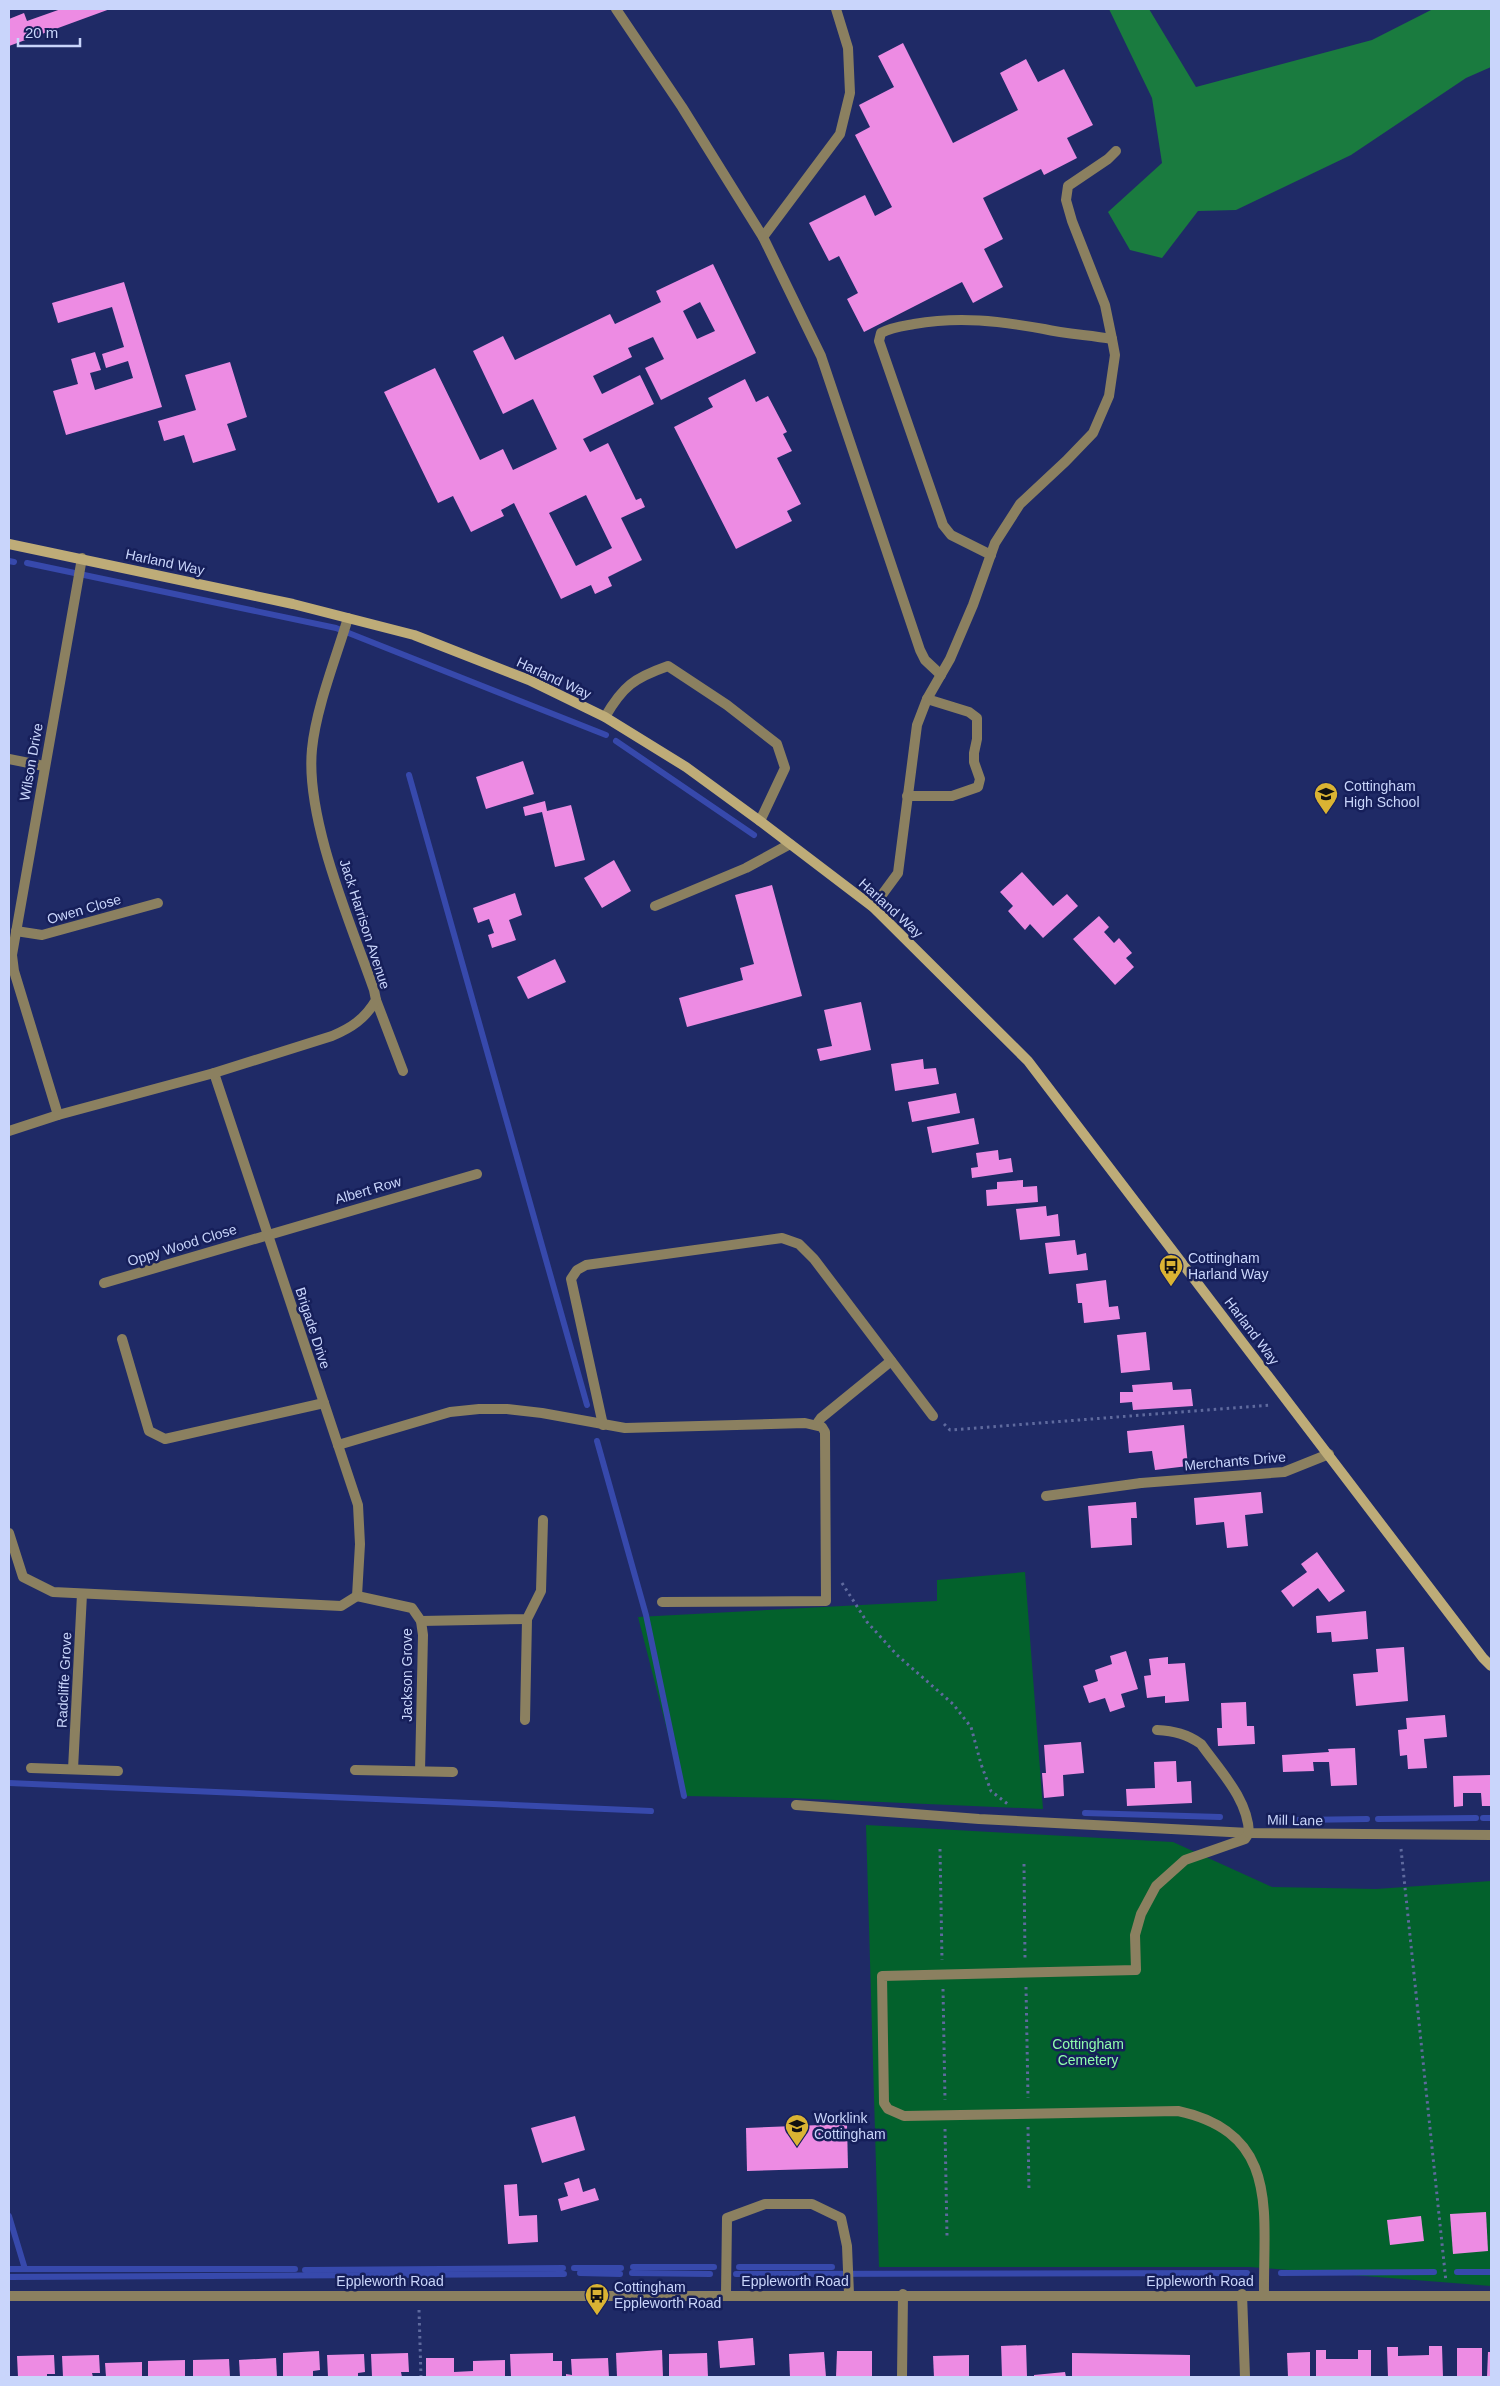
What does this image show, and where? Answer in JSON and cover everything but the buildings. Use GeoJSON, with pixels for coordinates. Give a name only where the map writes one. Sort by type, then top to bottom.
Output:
{"type":"FeatureCollection","features":[{"type":"Feature","properties":{"kind":"main road","name":"Harland Way"},"geometry":{"type":"LineString","coordinates":[[9,544],[82,558],[348,618],[414,635],[529,680],[605,717],[686,767],[760,821],[873,907],[1028,1061],[1491,1666]]}},
{"type":"Feature","properties":{"kind":"street"},"geometry":{"type":"LineString","coordinates":[[616,9],[682,107],[763,237],[821,356],[920,650],[925,660],[941,675]]}},
{"type":"Feature","properties":{"kind":"street"},"geometry":{"type":"LineString","coordinates":[[763,237],[840,134],[850,93],[848,48],[836,9]]}},
{"type":"Feature","properties":{"kind":"street"},"geometry":{"type":"LineString","coordinates":[[873,907],[898,872],[917,725],[927,700],[950,659],[973,605],[995,543],[1020,504],[1093,433],[1109,396],[1115,355],[1105,305],[1072,221],[1066,194],[1068,186],[1108,159],[1116,150]]}},
{"type":"Feature","properties":{"kind":"street"},"geometry":{"type":"LineString","coordinates":[[991,555],[950,535],[943,525],[880,341],[882,333],[890,328],[966,318],[1010,322],[1044,330],[1112,339]]}},
{"type":"Feature","properties":{"kind":"street","name":"Wilson Drive"},"geometry":{"type":"LineString","coordinates":[[58,1115],[14,971],[11,946],[16,931],[82,558]]}},
{"type":"Feature","properties":{"kind":"street","name":"Jack Harrison Avenue"},"geometry":{"type":"LineString","coordinates":[[9,1132],[58,1115],[214,1073],[349,1029],[369,1012],[376,1000],[326,849],[314,800],[312,771],[312,750],[316,726],[348,618]]}},
{"type":"Feature","properties":{"kind":"street"},"geometry":{"type":"LineString","coordinates":[[605,717],[618,694],[642,675],[668,666],[727,705],[777,744],[785,768],[760,821]]}},
{"type":"Feature","properties":{"kind":"street"},"geometry":{"type":"LineString","coordinates":[[907,796],[952,796],[978,787],[980,779],[974,762],[977,718],[969,712],[927,700]]}},
{"type":"Feature","properties":{"kind":"street"},"geometry":{"type":"LineString","coordinates":[[9,759],[44,766]]}},
{"type":"Feature","properties":{"kind":"street"},"geometry":{"type":"LineString","coordinates":[[655,906],[746,868],[790,844]]}},
{"type":"Feature","properties":{"kind":"street","name":"Owen Close"},"geometry":{"type":"LineString","coordinates":[[16,931],[42,935],[158,903]]}},
{"type":"Feature","properties":{"kind":"street"},"geometry":{"type":"LineString","coordinates":[[376,1000],[404,1071]]}},
{"type":"Feature","properties":{"kind":"street","name":"Brigade Drive"},"geometry":{"type":"LineString","coordinates":[[214,1073],[358,1505],[360,1544],[357,1596]]}},
{"type":"Feature","properties":{"kind":"street","name":"Albert Row"},"geometry":{"type":"LineString","coordinates":[[268,1234],[477,1174]]}},
{"type":"Feature","properties":{"kind":"street","name":"Oppy Wood Close"},"geometry":{"type":"LineString","coordinates":[[104,1283],[268,1234]]}},
{"type":"Feature","properties":{"kind":"street"},"geometry":{"type":"LineString","coordinates":[[604,1426],[571,1280],[578,1270],[586,1265],[782,1238],[799,1244],[814,1259],[890,1361],[934,1416]]}},
{"type":"Feature","properties":{"kind":"street"},"geometry":{"type":"LineString","coordinates":[[122,1339],[149,1431],[166,1439],[324,1403]]}},
{"type":"Feature","properties":{"kind":"street"},"geometry":{"type":"LineString","coordinates":[[816,1425],[821,1418],[890,1361]]}},
{"type":"Feature","properties":{"kind":"street"},"geometry":{"type":"LineString","coordinates":[[338,1445],[450,1412],[479,1409],[507,1409],[542,1413],[604,1426],[625,1428],[804,1423],[816,1425],[825,1432],[826,1601],[662,1602]]}},
{"type":"Feature","properties":{"kind":"street","name":"Merchants Drive"},"geometry":{"type":"LineString","coordinates":[[1046,1496],[1141,1483],[1284,1472],[1329,1454]]}},
{"type":"Feature","properties":{"kind":"street"},"geometry":{"type":"LineString","coordinates":[[524,1720],[527,1618],[541,1591],[543,1520]]}},
{"type":"Feature","properties":{"kind":"street"},"geometry":{"type":"LineString","coordinates":[[9,1533],[24,1578],[53,1592],[341,1606],[357,1596]]}},
{"type":"Feature","properties":{"kind":"street","name":"Radcliffe Grove"},"geometry":{"type":"LineString","coordinates":[[73,1768],[82,1594]]}},
{"type":"Feature","properties":{"kind":"street","name":"Jackson Grove"},"geometry":{"type":"LineString","coordinates":[[357,1596],[412,1608],[421,1621],[423,1635],[420,1771]]}},
{"type":"Feature","properties":{"kind":"street"},"geometry":{"type":"LineString","coordinates":[[421,1621],[527,1618]]}},
{"type":"Feature","properties":{"kind":"street","name":"Mill Lane"},"geometry":{"type":"LineString","coordinates":[[1157,1730],[1175,1732],[1193,1738],[1201,1744],[1243,1805],[1249,1820],[1249,1833],[1491,1835]]}},
{"type":"Feature","properties":{"kind":"street"},"geometry":{"type":"LineString","coordinates":[[31,1768],[118,1770]]}},
{"type":"Feature","properties":{"kind":"street"},"geometry":{"type":"LineString","coordinates":[[355,1770],[453,1772]]}},
{"type":"Feature","properties":{"kind":"street"},"geometry":{"type":"LineString","coordinates":[[796,1806],[1029,1822],[1249,1833]]}},
{"type":"Feature","properties":{"kind":"street"},"geometry":{"type":"LineString","coordinates":[[1249,1833],[1245,1839],[1185,1860],[1156,1886],[1141,1914],[1135,1935],[1136,1970],[882,1976],[884,2103],[888,2109],[904,2116],[1178,2111],[1203,2118],[1236,2139],[1250,2154],[1258,2172],[1261,2188],[1264,2294]]}},
{"type":"Feature","properties":{"kind":"street"},"geometry":{"type":"LineString","coordinates":[[726,2294],[728,2218],[765,2204],[812,2204],[841,2218],[847,2246],[849,2294]]}},
{"type":"Feature","properties":{"kind":"street"},"geometry":{"type":"LineString","coordinates":[[902,2377],[903,2294]]}},
{"type":"Feature","properties":{"kind":"street"},"geometry":{"type":"LineString","coordinates":[[1242,2294],[1245,2377]]}},
{"type":"Feature","properties":{"kind":"street","name":"Eppleworth Road"},"geometry":{"type":"LineString","coordinates":[[9,2296],[1264,2294],[1491,2296]]}},
{"type":"Feature","properties":{"kind":"path"},"geometry":{"type":"LineString","coordinates":[[934,1416],[950,1430],[1290,1403]]}},
{"type":"Feature","properties":{"kind":"path"},"geometry":{"type":"LineString","coordinates":[[841,1582],[867,1622],[897,1655],[954,1704],[971,1727],[992,1791],[1029,1822]]}},
{"type":"Feature","properties":{"kind":"path"},"geometry":{"type":"LineString","coordinates":[[1399,1835],[1448,2296]]}},
{"type":"Feature","properties":{"kind":"path"},"geometry":{"type":"LineString","coordinates":[[940,1849],[947,2236]]}},
{"type":"Feature","properties":{"kind":"path"},"geometry":{"type":"LineString","coordinates":[[1024,1864],[1029,2192]]}},
{"type":"Feature","properties":{"kind":"path"},"geometry":{"type":"LineString","coordinates":[[418,2295],[421,2377]]}},
{"type":"Feature","properties":{"kind":"green space"},"geometry":{"type":"Polygon","coordinates":[[[1109,9],[1149,9],[1196,87],[1372,40],[1433,9],[1491,9],[1491,67],[1466,78],[1351,155],[1236,210],[1198,211],[1162,258],[1130,250],[1108,212],[1162,163],[1152,98],[1109,9]]]}},
{"type":"Feature","properties":{"kind":"green space"},"geometry":{"type":"Polygon","coordinates":[[[1025,1572],[1043,1809],[790,1798],[684,1796],[638,1617],[937,1601],[937,1580],[1025,1572]]]}},
{"type":"Feature","properties":{"kind":"green space","name":"Cottingham Cemetery"},"geometry":{"type":"Polygon","coordinates":[[[866,1825],[1173,1842],[1272,1887],[1376,1889],[1491,1881],[1491,2286],[1250,2267],[879,2267],[866,1825]]]}},
{"type":"Feature","properties":{"kind":"waterway"},"geometry":{"type":"LineString","coordinates":[[9,561],[14,562]]}},
{"type":"Feature","properties":{"kind":"waterway"},"geometry":{"type":"LineString","coordinates":[[27,563],[336,628],[606,735]]}},
{"type":"Feature","properties":{"kind":"waterway"},"geometry":{"type":"LineString","coordinates":[[616,741],[754,835]]}},
{"type":"Feature","properties":{"kind":"waterway"},"geometry":{"type":"LineString","coordinates":[[409,775],[587,1405]]}},
{"type":"Feature","properties":{"kind":"waterway"},"geometry":{"type":"LineString","coordinates":[[597,1441],[646,1615],[684,1796]]}},
{"type":"Feature","properties":{"kind":"waterway"},"geometry":{"type":"LineString","coordinates":[[9,1783],[651,1811]]}},
{"type":"Feature","properties":{"kind":"waterway"},"geometry":{"type":"LineString","coordinates":[[1085,1813],[1220,1817]]}},
{"type":"Feature","properties":{"kind":"waterway"},"geometry":{"type":"LineString","coordinates":[[1378,1819],[1476,1818]]}},
{"type":"Feature","properties":{"kind":"waterway"},"geometry":{"type":"LineString","coordinates":[[1483,1818],[1491,1818]]}},
{"type":"Feature","properties":{"kind":"waterway"},"geometry":{"type":"LineString","coordinates":[[1298,1820],[1367,1819]]}},
{"type":"Feature","properties":{"kind":"waterway"},"geometry":{"type":"LineString","coordinates":[[9,2216],[25,2269]]}},
{"type":"Feature","properties":{"kind":"waterway"},"geometry":{"type":"LineString","coordinates":[[633,2267],[714,2267]]}},
{"type":"Feature","properties":{"kind":"waterway"},"geometry":{"type":"LineString","coordinates":[[739,2267],[832,2267]]}},
{"type":"Feature","properties":{"kind":"waterway"},"geometry":{"type":"LineString","coordinates":[[305,2270],[563,2268]]}},
{"type":"Feature","properties":{"kind":"waterway"},"geometry":{"type":"LineString","coordinates":[[574,2268],[621,2268]]}},
{"type":"Feature","properties":{"kind":"waterway"},"geometry":{"type":"LineString","coordinates":[[9,2269],[295,2269]]}},
{"type":"Feature","properties":{"kind":"waterway"},"geometry":{"type":"LineString","coordinates":[[1281,2273],[1434,2272]]}},
{"type":"Feature","properties":{"kind":"waterway"},"geometry":{"type":"LineString","coordinates":[[1457,2272],[1491,2272]]}},
{"type":"Feature","properties":{"kind":"waterway"},"geometry":{"type":"LineString","coordinates":[[580,2273],[620,2274]]}},
{"type":"Feature","properties":{"kind":"waterway"},"geometry":{"type":"LineString","coordinates":[[632,2273],[710,2274]]}},
{"type":"Feature","properties":{"kind":"waterway"},"geometry":{"type":"LineString","coordinates":[[736,2274],[1247,2273]]}},
{"type":"Feature","properties":{"kind":"waterway"},"geometry":{"type":"LineString","coordinates":[[9,2277],[564,2274]]}},
{"type":"Feature","properties":{"kind":"place","name":"Cottingham High School"},"geometry":{"type":"Point","coordinates":[1326,815]}},
{"type":"Feature","properties":{"kind":"place","name":"Cottingham Harland Way"},"geometry":{"type":"Point","coordinates":[1171,1287]}},
{"type":"Feature","properties":{"kind":"place","name":"Worklink Cottingham"},"geometry":{"type":"Point","coordinates":[797,2147]}},
{"type":"Feature","properties":{"kind":"place","name":"Cottingham Eppleworth Road"},"geometry":{"type":"Point","coordinates":[597,2316]}}]}
